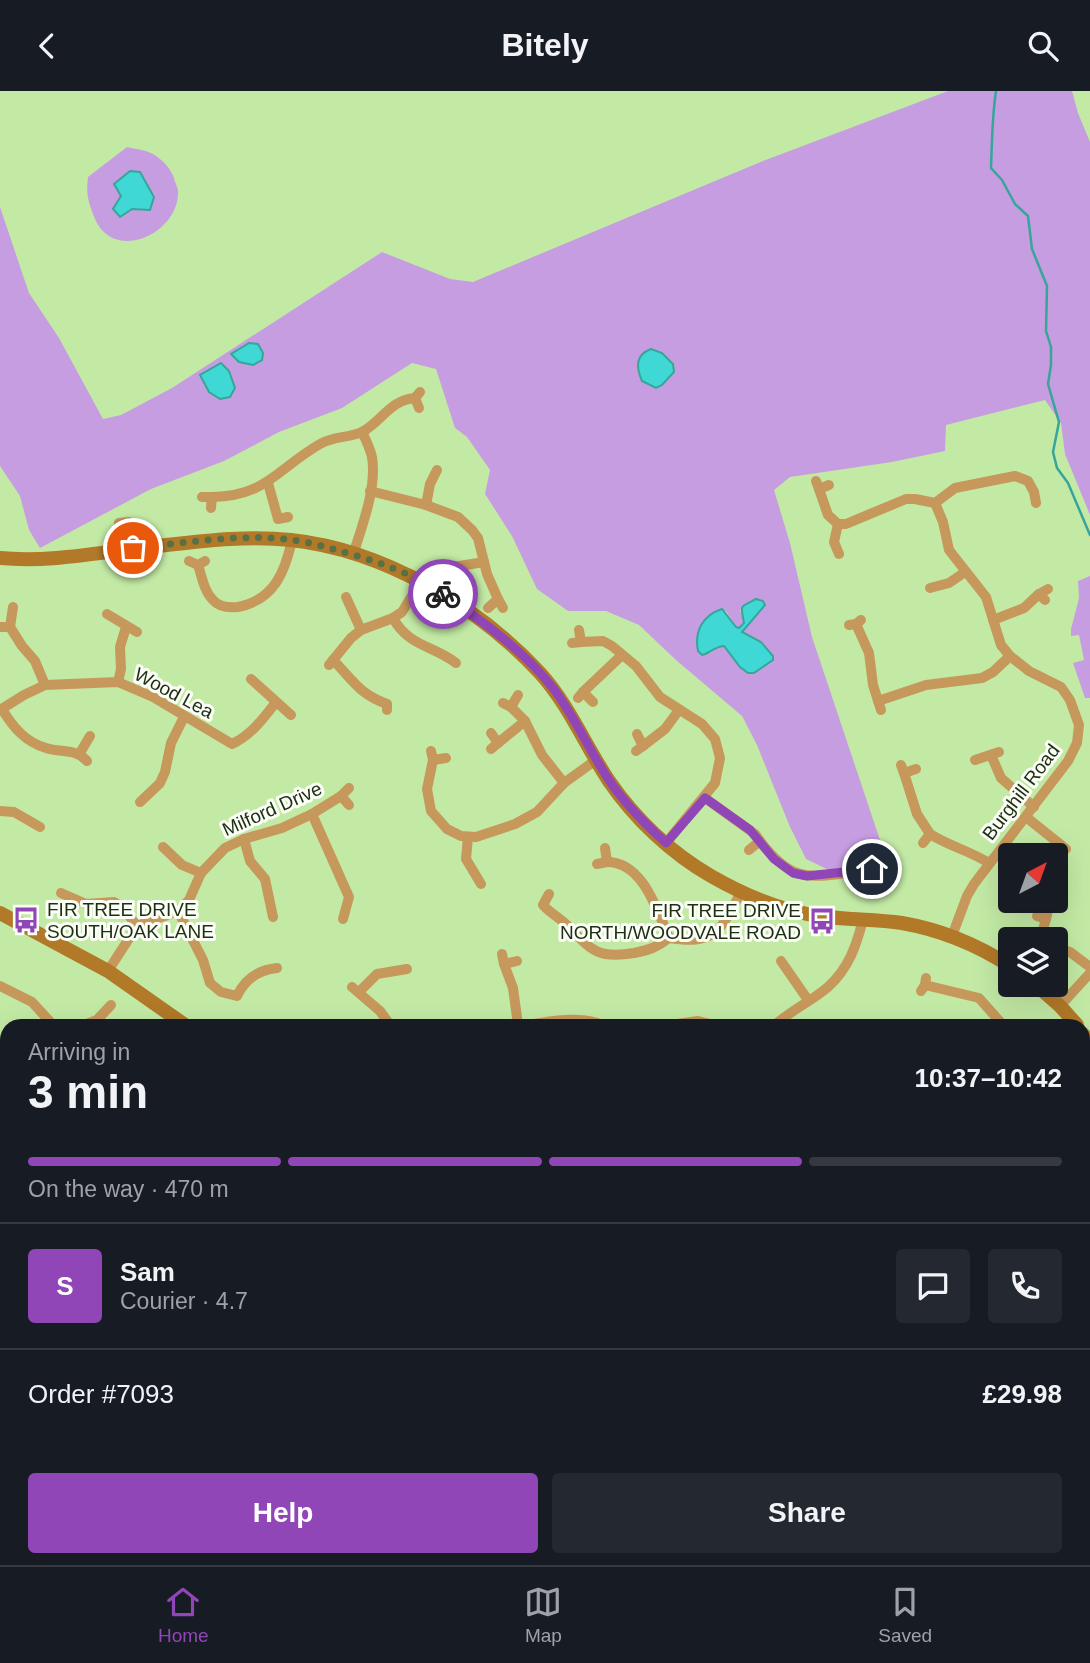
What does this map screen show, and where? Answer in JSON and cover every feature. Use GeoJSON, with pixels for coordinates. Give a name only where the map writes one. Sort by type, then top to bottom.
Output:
{"type":"FeatureCollection","features":[{"type":"Feature","properties":{"kind":"street"},"geometry":{"type":"LineString","coordinates":[[208,501],[246,493],[268,483],[318,445],[337,437],[362,432],[397,403],[406,399],[418,399]]}},
{"type":"Feature","properties":{"kind":"street"},"geometry":{"type":"LineString","coordinates":[[353,555],[370,491],[372,455],[362,432]]}},
{"type":"Feature","properties":{"kind":"street"},"geometry":{"type":"LineString","coordinates":[[426,505],[430,484],[439,468]]}},
{"type":"Feature","properties":{"kind":"street"},"geometry":{"type":"LineString","coordinates":[[821,485],[828,515],[838,524],[846,524],[906,499],[935,503],[955,488],[1016,476],[1028,481],[1036,504]]}},
{"type":"Feature","properties":{"kind":"street"},"geometry":{"type":"LineString","coordinates":[[268,483],[278,519],[288,517]]}},
{"type":"Feature","properties":{"kind":"street"},"geometry":{"type":"LineString","coordinates":[[370,491],[426,505],[465,522],[478,538],[500,603],[488,608]]}},
{"type":"Feature","properties":{"kind":"street","name":"Burghill Road"},"geometry":{"type":"LineString","coordinates":[[935,503],[943,522],[949,550],[986,597],[998,639],[1010,656],[1029,671],[1061,687],[1070,700],[1079,725],[1079,737],[1073,752],[967,896],[952,936]]}},
{"type":"Feature","properties":{"kind":"street"},"geometry":{"type":"LineString","coordinates":[[125,519],[133,548]]}},
{"type":"Feature","properties":{"kind":"street"},"geometry":{"type":"LineString","coordinates":[[838,524],[834,536],[835,547],[840,554]]}},
{"type":"Feature","properties":{"kind":"street"},"geometry":{"type":"LineString","coordinates":[[0,558],[37,559],[222,539],[292,540],[378,562],[421,581],[472,615],[538,671],[568,708],[596,760],[633,811],[666,843],[710,876],[771,904],[819,916],[903,923],[952,936],[976,945],[998,959]]}},
{"type":"Feature","properties":{"kind":"street"},"geometry":{"type":"LineString","coordinates":[[198,562],[207,593],[214,602],[228,607],[246,605],[265,595],[280,578],[292,540]]}},
{"type":"Feature","properties":{"kind":"street"},"geometry":{"type":"LineString","coordinates":[[450,566],[484,562]]}},
{"type":"Feature","properties":{"kind":"street"},"geometry":{"type":"LineString","coordinates":[[928,588],[949,583],[965,572]]}},
{"type":"Feature","properties":{"kind":"street"},"geometry":{"type":"LineString","coordinates":[[389,703],[373,699],[359,690],[331,663],[361,630],[393,618],[408,606],[421,581]]}},
{"type":"Feature","properties":{"kind":"street"},"geometry":{"type":"LineString","coordinates":[[993,620],[1024,608],[1044,594]]}},
{"type":"Feature","properties":{"kind":"street"},"geometry":{"type":"LineString","coordinates":[[345,595],[361,630]]}},
{"type":"Feature","properties":{"kind":"street"},"geometry":{"type":"LineString","coordinates":[[13,607],[5,627],[35,661],[45,685]]}},
{"type":"Feature","properties":{"kind":"street"},"geometry":{"type":"LineString","coordinates":[[107,614],[137,632]]}},
{"type":"Feature","properties":{"kind":"street"},"geometry":{"type":"LineString","coordinates":[[393,618],[402,632],[414,642],[440,651],[457,663]]}},
{"type":"Feature","properties":{"kind":"street"},"geometry":{"type":"LineString","coordinates":[[855,623],[869,653],[873,685],[880,706],[926,685],[982,678],[1010,656]]}},
{"type":"Feature","properties":{"kind":"street"},"geometry":{"type":"LineString","coordinates":[[118,682],[121,669],[120,647],[126,627]]}},
{"type":"Feature","properties":{"kind":"street"},"geometry":{"type":"LineString","coordinates":[[579,630],[577,643],[603,641],[622,655],[636,666],[660,697],[702,724],[719,748],[718,775],[705,798],[666,843]]}},
{"type":"Feature","properties":{"kind":"street"},"geometry":{"type":"LineString","coordinates":[[593,702],[580,695],[622,655]]}},
{"type":"Feature","properties":{"kind":"street"},"geometry":{"type":"LineString","coordinates":[[251,679],[291,715]]}},
{"type":"Feature","properties":{"kind":"street","name":"Wood Lea"},"geometry":{"type":"LineString","coordinates":[[1,710],[45,685],[118,682],[153,697],[232,744],[243,739],[258,725],[276,702]]}},
{"type":"Feature","properties":{"kind":"street"},"geometry":{"type":"LineString","coordinates":[[518,695],[507,705],[525,721],[542,755],[564,783]]}},
{"type":"Feature","properties":{"kind":"street"},"geometry":{"type":"LineString","coordinates":[[1,710],[14,728],[32,742],[47,748],[83,757],[90,736]]}},
{"type":"Feature","properties":{"kind":"street"},"geometry":{"type":"LineString","coordinates":[[637,734],[639,749],[665,729],[680,711]]}},
{"type":"Feature","properties":{"kind":"street"},"geometry":{"type":"LineString","coordinates":[[140,802],[160,783],[171,743],[184,717]]}},
{"type":"Feature","properties":{"kind":"street"},"geometry":{"type":"LineString","coordinates":[[491,733],[495,746],[525,721]]}},
{"type":"Feature","properties":{"kind":"street"},"geometry":{"type":"LineString","coordinates":[[975,760],[995,754],[1000,778],[1034,807]]}},
{"type":"Feature","properties":{"kind":"street"},"geometry":{"type":"LineString","coordinates":[[446,758],[432,756],[427,796],[432,811],[447,829],[468,837],[484,836],[537,812],[564,783],[596,760]]}},
{"type":"Feature","properties":{"kind":"street"},"geometry":{"type":"LineString","coordinates":[[916,769],[903,769],[927,839],[969,851],[989,863]]}},
{"type":"Feature","properties":{"kind":"street"},"geometry":{"type":"LineString","coordinates":[[160,783],[169,790]]}},
{"type":"Feature","properties":{"kind":"street","name":"Milford Drive"},"geometry":{"type":"LineString","coordinates":[[178,911],[189,900],[201,873],[225,848],[244,839],[282,828],[312,814],[349,788]]}},
{"type":"Feature","properties":{"kind":"street","name":"Milford Drive"},"geometry":{"type":"LineString","coordinates":[[341,796],[349,805]]}},
{"type":"Feature","properties":{"kind":"street"},"geometry":{"type":"LineString","coordinates":[[705,798],[750,830],[780,865],[800,875],[868,870],[865,882]]}},
{"type":"Feature","properties":{"kind":"street"},"geometry":{"type":"LineString","coordinates":[[0,811],[14,812],[36,823],[39,809]]}},
{"type":"Feature","properties":{"kind":"street"},"geometry":{"type":"LineString","coordinates":[[312,814],[353,897],[343,919]]}},
{"type":"Feature","properties":{"kind":"street"},"geometry":{"type":"LineString","coordinates":[[1026,817],[1060,843]]}},
{"type":"Feature","properties":{"kind":"street"},"geometry":{"type":"LineString","coordinates":[[468,837],[466,859],[478,881],[488,871]]}},
{"type":"Feature","properties":{"kind":"street"},"geometry":{"type":"LineString","coordinates":[[244,839],[250,862],[265,879],[275,911]]}},
{"type":"Feature","properties":{"kind":"street"},"geometry":{"type":"LineString","coordinates":[[749,850],[760,841]]}},
{"type":"Feature","properties":{"kind":"street"},"geometry":{"type":"LineString","coordinates":[[163,847],[182,865],[201,873]]}},
{"type":"Feature","properties":{"kind":"street"},"geometry":{"type":"LineString","coordinates":[[172,854],[181,847]]}},
{"type":"Feature","properties":{"kind":"street"},"geometry":{"type":"LineString","coordinates":[[605,848],[602,863],[621,864],[645,884],[669,937]]}},
{"type":"Feature","properties":{"kind":"street"},"geometry":{"type":"LineString","coordinates":[[669,937],[706,939],[722,927],[741,892]]}},
{"type":"Feature","properties":{"kind":"street"},"geometry":{"type":"LineString","coordinates":[[549,894],[543,905],[592,950],[602,955],[625,955],[658,947],[669,937]]}},
{"type":"Feature","properties":{"kind":"street"},"geometry":{"type":"LineString","coordinates":[[65,900],[86,904],[114,902],[137,926]]}},
{"type":"Feature","properties":{"kind":"street"},"geometry":{"type":"LineString","coordinates":[[108,971],[137,926],[178,911],[203,960],[210,983],[221,992],[237,996],[251,976],[273,968],[266,957]]}},
{"type":"Feature","properties":{"kind":"street"},"geometry":{"type":"LineString","coordinates":[[0,913],[108,971],[176,1019]]}},
{"type":"Feature","properties":{"kind":"street"},"geometry":{"type":"LineString","coordinates":[[783,1019],[827,988],[844,969],[856,949],[863,920]]}},
{"type":"Feature","properties":{"kind":"street"},"geometry":{"type":"LineString","coordinates":[[1060,1006],[1090,973],[1068,951]]}},
{"type":"Feature","properties":{"kind":"street"},"geometry":{"type":"LineString","coordinates":[[517,961],[503,959],[513,989],[517,1019]]}},
{"type":"Feature","properties":{"kind":"street"},"geometry":{"type":"LineString","coordinates":[[780,959],[807,1000]]}},
{"type":"Feature","properties":{"kind":"street"},"geometry":{"type":"LineString","coordinates":[[386,1019],[356,989],[377,974],[401,967]]}},
{"type":"Feature","properties":{"kind":"street"},"geometry":{"type":"LineString","coordinates":[[924,985],[979,998],[998,1019]]}},
{"type":"Feature","properties":{"kind":"street"},"geometry":{"type":"LineString","coordinates":[[0,986],[32,1002],[48,1019]]}},
{"type":"Feature","properties":{"kind":"street"},"geometry":{"type":"LineString","coordinates":[[1050,997],[1072,1019]]}},
{"type":"Feature","properties":{"kind":"street"},"geometry":{"type":"LineString","coordinates":[[101,1019],[111,1005]]}},
{"type":"Feature","properties":{"kind":"shaded area"},"geometry":{"type":"Polygon","coordinates":[[[948,91],[1072,91],[1090,142],[1090,515],[1065,454],[1061,423],[1045,400],[946,425],[945,451],[790,477],[774,490],[790,543],[812,637],[888,864],[833,872],[806,859],[742,716],[639,625],[606,611],[568,611],[537,589],[512,536],[485,494],[490,470],[467,437],[455,428],[436,369],[412,363],[342,408],[279,432],[224,461],[151,489],[40,548],[29,530],[20,496],[0,466],[0,207],[29,293],[59,338],[103,419],[121,415],[172,388],[382,252],[450,279],[473,282],[763,161],[948,91]],[[651,349],[640,357],[638,371],[656,388],[673,372],[673,364],[662,353],[651,349]],[[764,607],[740,610],[744,623],[739,628],[726,611],[713,614],[706,618],[697,637],[710,653],[724,646],[745,671],[753,637],[742,632],[764,607]]]}},
{"type":"Feature","properties":{"kind":"shaded area"},"geometry":{"type":"Polygon","coordinates":[[[127,147],[147,151],[160,159],[172,174],[178,192],[175,208],[167,221],[143,238],[129,241],[116,239],[104,232],[95,219],[87,189],[88,177],[127,147]]]}},
{"type":"Feature","properties":{"kind":"shaded area"},"geometry":{"type":"Polygon","coordinates":[[[1090,576],[1090,698],[1085,698],[1073,663],[1084,660],[1079,635],[1071,636],[1071,629],[1079,598],[1078,581],[1090,576]]]}},
{"type":"Feature","properties":{"kind":"water"},"geometry":{"type":"Polygon","coordinates":[[[130,171],[140,172],[154,197],[150,210],[132,209],[120,217],[113,209],[121,196],[114,184],[130,171]]]}},
{"type":"Feature","properties":{"kind":"water"},"geometry":{"type":"Polygon","coordinates":[[[249,343],[258,344],[263,353],[262,360],[253,365],[239,362],[231,354],[249,343]]]}},
{"type":"Feature","properties":{"kind":"water"},"geometry":{"type":"Polygon","coordinates":[[[651,349],[662,353],[673,364],[674,372],[656,388],[642,381],[638,366],[642,355],[651,349]]]}},
{"type":"Feature","properties":{"kind":"water"},"geometry":{"type":"Polygon","coordinates":[[[221,363],[229,371],[235,388],[230,397],[220,399],[209,392],[200,375],[221,363]]]}},
{"type":"Feature","properties":{"kind":"water"},"geometry":{"type":"Polygon","coordinates":[[[756,599],[763,601],[765,605],[742,632],[761,642],[773,656],[773,660],[754,673],[748,673],[724,646],[702,655],[698,651],[697,637],[701,625],[710,615],[722,609],[739,628],[744,623],[742,608],[756,599]]]}},
{"type":"Feature","properties":{"kind":"waterway"},"geometry":{"type":"LineString","coordinates":[[996,91],[991,168],[1002,180],[1015,204],[1028,216],[1032,249],[1047,286],[1046,331],[1051,347],[1048,384],[1059,422],[1053,452],[1057,468],[1068,483],[1090,535]]}},
{"type":"Feature","properties":{"kind":"way so far"},"geometry":{"type":"LineString","coordinates":[[133,548],[222,539],[292,540],[333,548],[378,562],[443,594]]}},
{"type":"Feature","properties":{"kind":"place","name":"FIR TREE DRIVE SOUTH/OAK LANE"},"geometry":{"type":"Point","coordinates":[26,920]}},
{"type":"Feature","properties":{"kind":"place","name":"FIR TREE DRIVE NORTH/WOODVALE ROAD"},"geometry":{"type":"Point","coordinates":[822,921]}},
{"type":"Feature","properties":{"kind":"route"},"geometry":{"type":"LineString","coordinates":[[443,594],[499,636],[552,686],[568,708],[609,780],[633,811],[666,843],[705,798],[755,834],[774,859],[793,873],[807,876],[872,869]]}}]}
